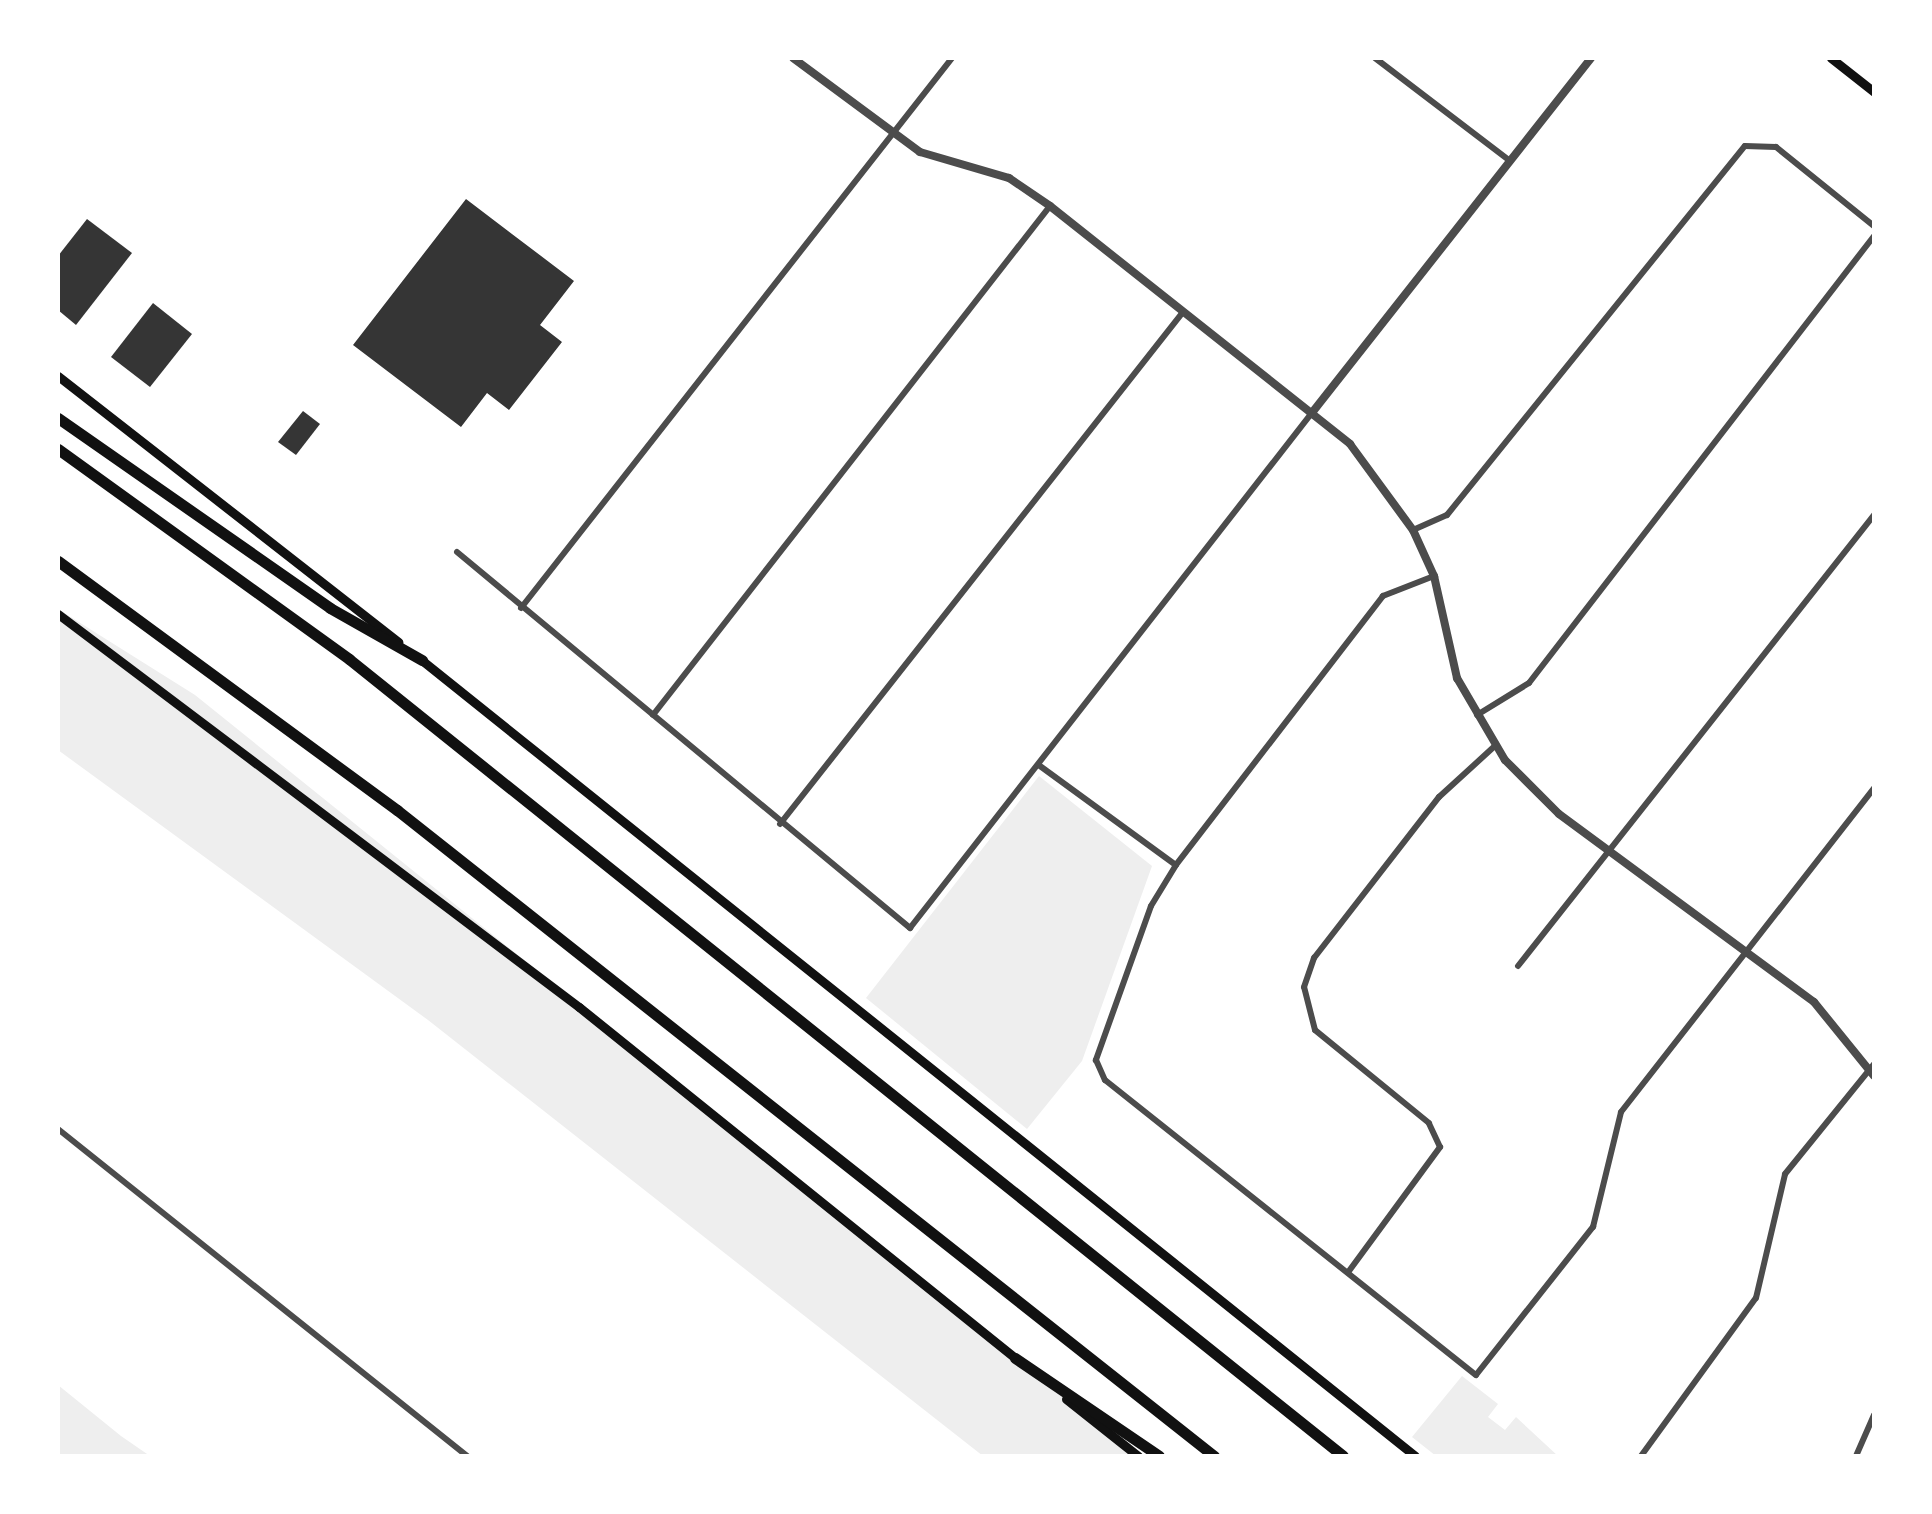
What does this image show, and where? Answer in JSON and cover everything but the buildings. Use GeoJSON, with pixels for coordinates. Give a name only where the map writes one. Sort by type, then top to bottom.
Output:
{"type":"FeatureCollection","features":[{"type":"Feature","properties":{"kind":"highway"},"geometry":{"type":"LineString","coordinates":[[58,418],[330,608],[422,660]]}},
{"type":"Feature","properties":{"kind":"highway"},"geometry":{"type":"LineString","coordinates":[[58,450],[350,659],[1343,1456]]}},
{"type":"Feature","properties":{"kind":"highway"},"geometry":{"type":"LineString","coordinates":[[58,561],[397,810],[1214,1456]]}},
{"type":"Feature","properties":{"kind":"highway"},"geometry":{"type":"LineString","coordinates":[[1015,1358],[1159,1456]]}},
{"type":"Feature","properties":{"kind":"main road"},"geometry":{"type":"LineString","coordinates":[[1831,58],[1874,92]]}},
{"type":"Feature","properties":{"kind":"main road"},"geometry":{"type":"LineString","coordinates":[[58,376],[422,660],[1416,1456]]}},
{"type":"Feature","properties":{"kind":"main road"},"geometry":{"type":"LineString","coordinates":[[58,614],[579,1007],[1138,1456]]}},
{"type":"Feature","properties":{"kind":"street"},"geometry":{"type":"LineString","coordinates":[[792,58],[892,133],[937,161],[1009,178],[1050,206],[1374,469],[1413,530],[1434,576],[1457,678],[1496,745],[1542,799],[1748,948],[1814,1002],[1873,1070],[1785,1174],[1756,1298],[1641,1456]]}},
{"type":"Feature","properties":{"kind":"street"},"geometry":{"type":"LineString","coordinates":[[521,608],[952,58]]}},
{"type":"Feature","properties":{"kind":"street"},"geometry":{"type":"LineString","coordinates":[[1375,58],[1509,160]]}},
{"type":"Feature","properties":{"kind":"street"},"geometry":{"type":"LineString","coordinates":[[457,552],[899,926],[922,921],[1311,414],[1591,58]]}},
{"type":"Feature","properties":{"kind":"street"},"geometry":{"type":"LineString","coordinates":[[1413,530],[1447,515],[1745,146],[1776,147],[1874,226]]}},
{"type":"Feature","properties":{"kind":"street"},"geometry":{"type":"LineString","coordinates":[[653,715],[1050,206]]}},
{"type":"Feature","properties":{"kind":"street"},"geometry":{"type":"LineString","coordinates":[[1477,715],[1530,684],[1874,236]]}},
{"type":"Feature","properties":{"kind":"street"},"geometry":{"type":"LineString","coordinates":[[780,824],[1184,311]]}},
{"type":"Feature","properties":{"kind":"street"},"geometry":{"type":"LineString","coordinates":[[1518,966],[1874,514]]}},
{"type":"Feature","properties":{"kind":"street"},"geometry":{"type":"LineString","coordinates":[[1434,576],[1383,596],[1176,865],[1096,1060],[1105,1080],[1476,1375],[1576,1255],[1602,1211],[1621,1112],[1874,788]]}},
{"type":"Feature","properties":{"kind":"street"},"geometry":{"type":"LineString","coordinates":[[1349,1271],[1440,1147],[1428,1123],[1315,1030],[1304,987],[1314,958],[1439,797],[1496,745]]}},
{"type":"Feature","properties":{"kind":"street"},"geometry":{"type":"LineString","coordinates":[[1040,766],[1176,865]]}},
{"type":"Feature","properties":{"kind":"street"},"geometry":{"type":"LineString","coordinates":[[58,1129],[466,1456]]}},
{"type":"Feature","properties":{"kind":"street"},"geometry":{"type":"LineString","coordinates":[[1856,1456],[1874,1415]]}},
{"type":"Feature","properties":{"kind":"shaded area"},"geometry":{"type":"Polygon","coordinates":[[[58,609],[195,695],[1140,1456],[983,1456],[428,1020],[58,750],[58,609]]]}},
{"type":"Feature","properties":{"kind":"shaded area"},"geometry":{"type":"Polygon","coordinates":[[[1039,776],[1152,866],[1082,1061],[1027,1129],[866,998],[1039,776]]]}},
{"type":"Feature","properties":{"kind":"shaded area"},"geometry":{"type":"Polygon","coordinates":[[[1462,1376],[1498,1404],[1488,1417],[1505,1430],[1516,1417],[1558,1456],[1436,1456],[1412,1437],[1462,1376]]]}},
{"type":"Feature","properties":{"kind":"shaded area"},"geometry":{"type":"Polygon","coordinates":[[[58,1385],[121,1436],[150,1456],[58,1456],[58,1385]]]}}]}
